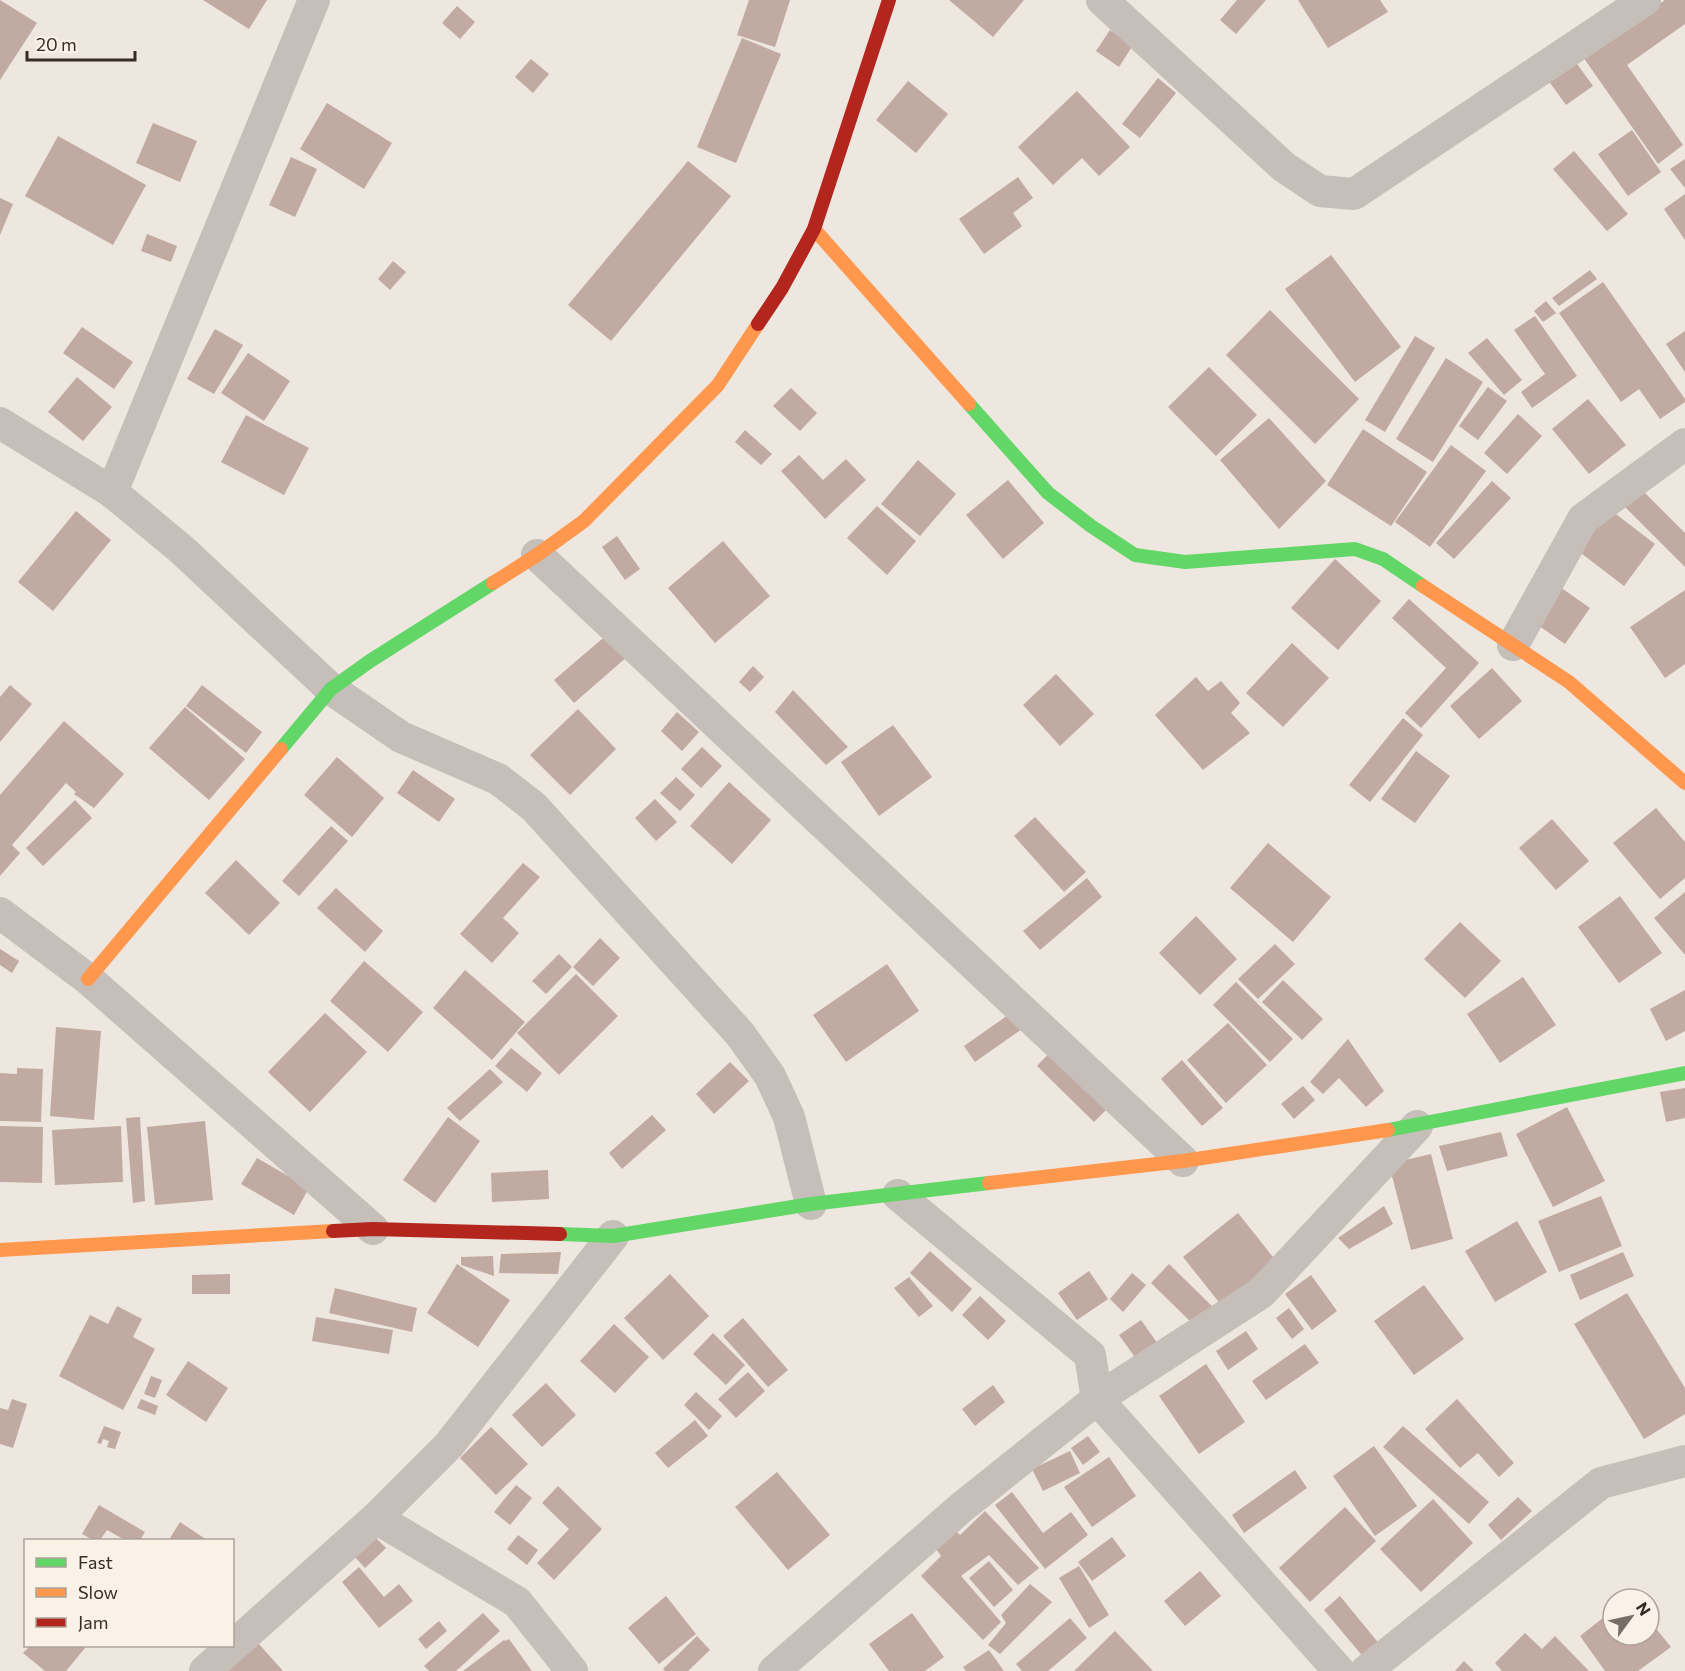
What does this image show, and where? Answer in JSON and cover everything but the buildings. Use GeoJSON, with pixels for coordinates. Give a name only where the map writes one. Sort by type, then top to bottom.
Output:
{"type":"FeatureCollection","features":[{"type":"Feature","properties":{"kind":"street"},"geometry":{"type":"LineString","coordinates":[[112,492],[314,0]]}},
{"type":"Feature","properties":{"kind":"street"},"geometry":{"type":"LineString","coordinates":[[88,979],[331,689],[369,661],[537,555],[584,521],[718,385],[782,288],[814,229],[889,0]]}},
{"type":"Feature","properties":{"kind":"street"},"geometry":{"type":"LineString","coordinates":[[1102,0],[1284,167],[1320,191],[1354,194],[1645,0]]}},
{"type":"Feature","properties":{"kind":"street"},"geometry":{"type":"LineString","coordinates":[[814,229],[1048,493],[1091,526],[1135,555],[1185,562],[1355,549],[1383,559],[1569,682],[1685,783]]}},
{"type":"Feature","properties":{"kind":"street"},"geometry":{"type":"LineString","coordinates":[[0,423],[112,492],[181,549],[331,689],[401,737],[498,779],[534,807],[740,1034],[770,1076],[789,1117],[811,1204]]}},
{"type":"Feature","properties":{"kind":"street"},"geometry":{"type":"LineString","coordinates":[[1513,645],[1583,519],[1685,444]]}},
{"type":"Feature","properties":{"kind":"street"},"geometry":{"type":"LineString","coordinates":[[537,555],[1183,1161]]}},
{"type":"Feature","properties":{"kind":"street"},"geometry":{"type":"LineString","coordinates":[[0,914],[88,979],[373,1228]]}},
{"type":"Feature","properties":{"kind":"street"},"geometry":{"type":"LineString","coordinates":[[0,1250],[373,1228],[613,1236],[811,1204],[1183,1161],[1417,1126],[1685,1073]]}},
{"type":"Feature","properties":{"kind":"street"},"geometry":{"type":"LineString","coordinates":[[774,1671],[962,1507],[1096,1399],[1261,1293],[1417,1126]]}},
{"type":"Feature","properties":{"kind":"street"},"geometry":{"type":"LineString","coordinates":[[898,1194],[1090,1355],[1096,1399],[1339,1671]]}},
{"type":"Feature","properties":{"kind":"street"},"geometry":{"type":"LineString","coordinates":[[234,1645],[376,1518],[449,1445],[613,1236]]}},
{"type":"Feature","properties":{"kind":"street"},"geometry":{"type":"LineString","coordinates":[[1366,1671],[1601,1483],[1685,1461]]}},
{"type":"Feature","properties":{"kind":"street"},"geometry":{"type":"LineString","coordinates":[[376,1518],[517,1602],[572,1671]]}},
{"type":"Feature","properties":{"kind":"street"},"geometry":{"type":"LineString","coordinates":[[205,1671],[232,1647]]}},
{"type":"Feature","properties":{"kind":"traffic: fast"},"geometry":{"type":"LineString","coordinates":[[969,404],[1048,493],[1091,526],[1135,555],[1185,562],[1355,549],[1383,559],[1423,586]]}},
{"type":"Feature","properties":{"kind":"traffic: fast"},"geometry":{"type":"LineString","coordinates":[[281,749],[331,689],[370,661],[493,583]]}},
{"type":"Feature","properties":{"kind":"traffic: fast"},"geometry":{"type":"LineString","coordinates":[[1388,1130],[1685,1073]]}},
{"type":"Feature","properties":{"kind":"traffic: fast"},"geometry":{"type":"LineString","coordinates":[[560,1234],[613,1236],[811,1204],[989,1183]]}},
{"type":"Feature","properties":{"kind":"traffic: slow"},"geometry":{"type":"LineString","coordinates":[[814,229],[969,404]]}},
{"type":"Feature","properties":{"kind":"traffic: slow"},"geometry":{"type":"LineString","coordinates":[[493,583],[584,521],[718,385],[758,324]]}},
{"type":"Feature","properties":{"kind":"traffic: slow"},"geometry":{"type":"LineString","coordinates":[[1423,586],[1569,682],[1685,783]]}},
{"type":"Feature","properties":{"kind":"traffic: slow"},"geometry":{"type":"LineString","coordinates":[[88,979],[281,749]]}},
{"type":"Feature","properties":{"kind":"traffic: slow"},"geometry":{"type":"LineString","coordinates":[[989,1183],[1183,1161],[1388,1130]]}},
{"type":"Feature","properties":{"kind":"traffic: slow"},"geometry":{"type":"LineString","coordinates":[[0,1250],[333,1231]]}},
{"type":"Feature","properties":{"kind":"traffic: jam"},"geometry":{"type":"LineString","coordinates":[[758,324],[782,288],[814,229],[889,0]]}},
{"type":"Feature","properties":{"kind":"traffic: jam"},"geometry":{"type":"LineString","coordinates":[[333,1231],[373,1229],[560,1234]]}}]}
